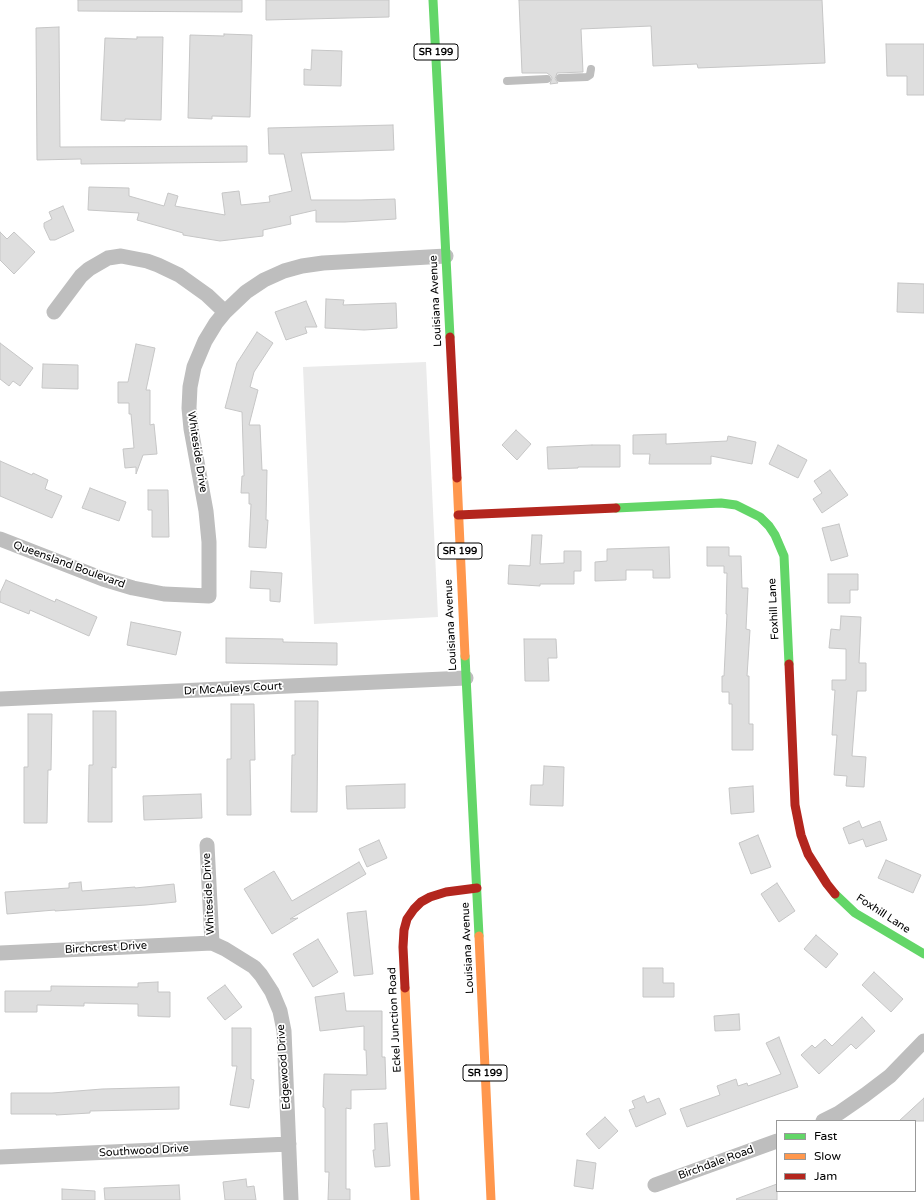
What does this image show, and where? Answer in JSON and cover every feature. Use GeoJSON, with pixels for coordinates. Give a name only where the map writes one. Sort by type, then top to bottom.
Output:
{"type":"FeatureCollection","features":[{"type":"Feature","properties":{"kind":"main road","name":"Louisiana Avenue"},"geometry":{"type":"LineString","coordinates":[[433,0],[491,1200]]}},
{"type":"Feature","properties":{"kind":"main road","name":"Foxhill Lane"},"geometry":{"type":"LineString","coordinates":[[458,515],[721,503],[736,505],[760,517],[775,535],[784,556],[795,804],[801,835],[808,854],[827,884],[840,900],[854,913],[924,954]]}},
{"type":"Feature","properties":{"kind":"main road","name":"Eckel Junction Road"},"geometry":{"type":"LineString","coordinates":[[415,1200],[403,946],[404,930],[407,919],[421,902],[430,897],[446,892],[477,888]]}},
{"type":"Feature","properties":{"kind":"street"},"geometry":{"type":"LineString","coordinates":[[54,312],[85,272],[108,258],[121,256],[147,261],[178,275],[207,295],[225,312]]}},
{"type":"Feature","properties":{"kind":"street","name":"Whiteside Drive"},"geometry":{"type":"LineString","coordinates":[[209,596],[209,542],[206,511],[191,429],[189,408],[190,387],[194,367],[205,341],[216,323],[246,292],[264,280],[284,271],[302,266],[323,263],[446,256]]}},
{"type":"Feature","properties":{"kind":"street","name":"Queensland Boulevard"},"geometry":{"type":"LineString","coordinates":[[0,539],[103,579],[133,588],[164,594],[209,596]]}},
{"type":"Feature","properties":{"kind":"street","name":"Dr McAuleys Court"},"geometry":{"type":"LineString","coordinates":[[0,699],[466,678]]}},
{"type":"Feature","properties":{"kind":"street","name":"Whiteside Drive"},"geometry":{"type":"LineString","coordinates":[[207,845],[212,943]]}},
{"type":"Feature","properties":{"kind":"street","name":"Birchcrest Drive"},"geometry":{"type":"LineString","coordinates":[[0,953],[212,943]]}},
{"type":"Feature","properties":{"kind":"street","name":"Edgewood Drive"},"geometry":{"type":"LineString","coordinates":[[212,943],[225,949],[254,968],[267,983],[277,1005],[284,1031],[286,1052],[291,1200]]}},
{"type":"Feature","properties":{"kind":"street"},"geometry":{"type":"LineString","coordinates":[[825,1120],[839,1113],[878,1086],[913,1054],[924,1041]]}},
{"type":"Feature","properties":{"kind":"street","name":"Birchdale Road"},"geometry":{"type":"LineString","coordinates":[[655,1185],[776,1141]]}},
{"type":"Feature","properties":{"kind":"street","name":"Southwood Drive"},"geometry":{"type":"LineString","coordinates":[[0,1157],[289,1144]]}},
{"type":"Feature","properties":{"kind":"lane"},"geometry":{"type":"LineString","coordinates":[[560,78],[587,77],[590,75],[591,69]]}},
{"type":"Feature","properties":{"kind":"lane"},"geometry":{"type":"LineString","coordinates":[[507,81],[548,79]]}},
{"type":"Feature","properties":{"kind":"shaded area"},"geometry":{"type":"Polygon","coordinates":[[[426,362],[438,617],[314,624],[303,367],[426,362]]]}},
{"type":"Feature","properties":{"kind":"building"},"geometry":{"type":"Polygon","coordinates":[[[78,0],[242,0],[242,12],[78,11],[78,0]]]}},
{"type":"Feature","properties":{"kind":"building"},"geometry":{"type":"Polygon","coordinates":[[[266,0],[389,0],[389,17],[266,20],[266,0]]]}},
{"type":"Feature","properties":{"kind":"building"},"geometry":{"type":"Polygon","coordinates":[[[519,0],[822,0],[825,63],[698,68],[697,64],[653,66],[651,26],[581,29],[583,72],[557,73],[555,79],[558,83],[550,84],[552,78],[547,73],[522,73],[519,0]]]}},
{"type":"Feature","properties":{"kind":"building"},"geometry":{"type":"Polygon","coordinates":[[[59,27],[60,147],[247,146],[247,162],[81,164],[81,159],[37,160],[36,28],[59,27]]]}},
{"type":"Feature","properties":{"kind":"building"},"geometry":{"type":"Polygon","coordinates":[[[224,34],[252,35],[250,117],[212,116],[212,119],[188,118],[190,35],[224,36],[224,34]]]}},
{"type":"Feature","properties":{"kind":"building"},"geometry":{"type":"Polygon","coordinates":[[[137,37],[163,37],[161,120],[101,120],[105,38],[137,39],[137,37]]]}},
{"type":"Feature","properties":{"kind":"building"},"geometry":{"type":"Polygon","coordinates":[[[886,44],[924,44],[924,95],[907,95],[907,76],[887,76],[886,44]]]}},
{"type":"Feature","properties":{"kind":"building"},"geometry":{"type":"Polygon","coordinates":[[[312,50],[342,51],[341,86],[304,85],[304,69],[311,70],[312,50]]]}},
{"type":"Feature","properties":{"kind":"building"},"geometry":{"type":"Polygon","coordinates":[[[393,125],[394,150],[301,153],[311,200],[395,199],[396,219],[316,222],[316,210],[290,216],[291,224],[263,230],[263,236],[220,241],[183,235],[183,233],[137,220],[139,213],[88,210],[89,187],[129,188],[129,196],[164,206],[168,193],[178,196],[175,206],[225,215],[222,193],[239,191],[241,205],[270,202],[269,196],[292,191],[284,154],[269,154],[268,128],[393,125]]]}},
{"type":"Feature","properties":{"kind":"building"},"geometry":{"type":"Polygon","coordinates":[[[63,206],[74,231],[55,240],[50,240],[44,227],[44,223],[52,219],[49,212],[63,206]]]}},
{"type":"Feature","properties":{"kind":"building"},"geometry":{"type":"Polygon","coordinates":[[[0,232],[7,239],[14,232],[35,252],[14,274],[0,260],[0,232]]]}},
{"type":"Feature","properties":{"kind":"building"},"geometry":{"type":"Polygon","coordinates":[[[898,283],[924,284],[924,313],[897,312],[898,283]]]}},
{"type":"Feature","properties":{"kind":"building"},"geometry":{"type":"Polygon","coordinates":[[[326,299],[344,300],[343,305],[396,303],[397,328],[364,330],[325,328],[326,299]]]}},
{"type":"Feature","properties":{"kind":"building"},"geometry":{"type":"Polygon","coordinates":[[[306,301],[317,327],[305,327],[307,333],[286,340],[275,312],[306,301]]]}},
{"type":"Feature","properties":{"kind":"building"},"geometry":{"type":"Polygon","coordinates":[[[257,332],[273,343],[254,372],[250,387],[258,390],[249,425],[260,425],[262,470],[267,470],[266,520],[268,520],[266,548],[249,547],[251,504],[249,504],[249,493],[241,493],[242,476],[244,476],[242,412],[225,408],[237,363],[257,332]]]}},
{"type":"Feature","properties":{"kind":"building"},"geometry":{"type":"Polygon","coordinates":[[[0,343],[33,368],[20,386],[13,381],[9,386],[0,379],[0,343]]]}},
{"type":"Feature","properties":{"kind":"building"},"geometry":{"type":"Polygon","coordinates":[[[136,344],[155,348],[146,390],[150,390],[150,425],[154,424],[157,454],[143,455],[136,474],[136,467],[125,468],[123,449],[134,448],[131,414],[129,414],[129,403],[118,403],[118,382],[128,382],[136,344]]]}},
{"type":"Feature","properties":{"kind":"building"},"geometry":{"type":"Polygon","coordinates":[[[43,364],[78,365],[78,389],[42,388],[43,364]]]}},
{"type":"Feature","properties":{"kind":"building"},"geometry":{"type":"Polygon","coordinates":[[[516,430],[531,444],[517,460],[502,445],[516,430]]]}},
{"type":"Feature","properties":{"kind":"building"},"geometry":{"type":"Polygon","coordinates":[[[666,434],[666,444],[727,441],[728,436],[756,442],[752,464],[711,456],[711,464],[649,464],[650,454],[633,454],[633,435],[666,434]]]}},
{"type":"Feature","properties":{"kind":"building"},"geometry":{"type":"Polygon","coordinates":[[[620,445],[620,467],[548,469],[547,447],[620,445]]]}},
{"type":"Feature","properties":{"kind":"building"},"geometry":{"type":"Polygon","coordinates":[[[778,445],[807,460],[798,478],[769,464],[778,445]]]}},
{"type":"Feature","properties":{"kind":"building"},"geometry":{"type":"Polygon","coordinates":[[[0,461],[32,475],[33,473],[48,480],[45,489],[62,496],[52,518],[0,496],[0,461]]]}},
{"type":"Feature","properties":{"kind":"building"},"geometry":{"type":"Polygon","coordinates":[[[830,470],[848,495],[822,513],[813,499],[822,493],[814,481],[830,470]]]}},
{"type":"Feature","properties":{"kind":"building"},"geometry":{"type":"Polygon","coordinates":[[[90,488],[126,502],[119,521],[82,508],[90,488]]]}},
{"type":"Feature","properties":{"kind":"building"},"geometry":{"type":"Polygon","coordinates":[[[148,490],[168,490],[169,537],[152,537],[152,510],[148,510],[148,490]]]}},
{"type":"Feature","properties":{"kind":"building"},"geometry":{"type":"Polygon","coordinates":[[[839,524],[848,556],[831,561],[822,528],[839,524]]]}},
{"type":"Feature","properties":{"kind":"building"},"geometry":{"type":"Polygon","coordinates":[[[532,535],[542,535],[540,564],[564,563],[564,551],[581,551],[581,571],[574,571],[574,584],[540,584],[540,586],[508,584],[509,565],[530,566],[532,535]]]}},
{"type":"Feature","properties":{"kind":"building"},"geometry":{"type":"Polygon","coordinates":[[[669,547],[670,578],[653,578],[653,570],[626,570],[626,580],[595,581],[595,562],[607,561],[607,549],[669,547]]]}},
{"type":"Feature","properties":{"kind":"building"},"geometry":{"type":"Polygon","coordinates":[[[707,547],[729,547],[729,556],[741,556],[742,588],[748,588],[746,629],[750,630],[747,676],[749,676],[749,724],[753,724],[753,750],[732,750],[732,704],[729,704],[729,692],[722,692],[727,614],[727,573],[724,573],[724,566],[707,566],[707,547]]]}},
{"type":"Feature","properties":{"kind":"building"},"geometry":{"type":"Polygon","coordinates":[[[251,571],[282,573],[280,602],[270,601],[270,589],[250,588],[251,571]]]}},
{"type":"Feature","properties":{"kind":"building"},"geometry":{"type":"Polygon","coordinates":[[[828,574],[858,574],[858,590],[850,590],[850,603],[828,603],[828,574]]]}},
{"type":"Feature","properties":{"kind":"building"},"geometry":{"type":"Polygon","coordinates":[[[6,580],[55,602],[56,599],[97,617],[89,636],[30,610],[29,614],[0,602],[0,593],[6,580]]]}},
{"type":"Feature","properties":{"kind":"building"},"geometry":{"type":"Polygon","coordinates":[[[841,616],[861,617],[859,663],[866,663],[866,691],[857,691],[852,756],[866,757],[864,787],[846,786],[847,776],[834,775],[837,735],[832,735],[835,690],[832,690],[832,680],[846,680],[846,649],[829,648],[831,629],[840,630],[841,616]]]}},
{"type":"Feature","properties":{"kind":"building"},"geometry":{"type":"Polygon","coordinates":[[[131,622],[181,632],[176,655],[127,645],[131,622]]]}},
{"type":"Feature","properties":{"kind":"building"},"geometry":{"type":"Polygon","coordinates":[[[226,638],[283,639],[283,642],[337,643],[337,665],[226,663],[226,638]]]}},
{"type":"Feature","properties":{"kind":"building"},"geometry":{"type":"Polygon","coordinates":[[[524,639],[556,639],[557,658],[548,658],[549,681],[525,681],[524,639]]]}},
{"type":"Feature","properties":{"kind":"building"},"geometry":{"type":"Polygon","coordinates":[[[295,701],[318,701],[317,812],[291,812],[292,755],[295,755],[295,701]]]}},
{"type":"Feature","properties":{"kind":"building"},"geometry":{"type":"Polygon","coordinates":[[[231,704],[254,704],[255,760],[250,760],[251,815],[227,815],[227,759],[231,759],[231,704]]]}},
{"type":"Feature","properties":{"kind":"building"},"geometry":{"type":"Polygon","coordinates":[[[93,711],[116,711],[116,768],[112,767],[112,822],[88,822],[89,765],[93,765],[93,711]]]}},
{"type":"Feature","properties":{"kind":"building"},"geometry":{"type":"Polygon","coordinates":[[[28,714],[52,714],[51,770],[48,770],[47,823],[24,823],[24,767],[28,767],[28,714]]]}},
{"type":"Feature","properties":{"kind":"building"},"geometry":{"type":"Polygon","coordinates":[[[544,766],[564,767],[563,806],[530,805],[531,785],[543,785],[544,766]]]}},
{"type":"Feature","properties":{"kind":"building"},"geometry":{"type":"Polygon","coordinates":[[[405,784],[405,808],[347,809],[346,786],[405,784]]]}},
{"type":"Feature","properties":{"kind":"building"},"geometry":{"type":"Polygon","coordinates":[[[753,786],[754,812],[731,814],[729,788],[753,786]]]}},
{"type":"Feature","properties":{"kind":"building"},"geometry":{"type":"Polygon","coordinates":[[[201,794],[202,818],[144,820],[143,796],[201,794]]]}},
{"type":"Feature","properties":{"kind":"building"},"geometry":{"type":"Polygon","coordinates":[[[859,821],[862,828],[880,821],[887,840],[866,847],[863,839],[849,844],[843,828],[859,821]]]}},
{"type":"Feature","properties":{"kind":"building"},"geometry":{"type":"Polygon","coordinates":[[[758,835],[771,867],[751,874],[739,843],[758,835]]]}},
{"type":"Feature","properties":{"kind":"building"},"geometry":{"type":"Polygon","coordinates":[[[379,840],[387,858],[367,867],[359,849],[379,840]]]}},
{"type":"Feature","properties":{"kind":"building"},"geometry":{"type":"Polygon","coordinates":[[[886,860],[921,875],[913,893],[878,878],[886,860]]]}},
{"type":"Feature","properties":{"kind":"building"},"geometry":{"type":"Polygon","coordinates":[[[359,862],[366,874],[290,919],[298,918],[272,934],[244,889],[274,871],[292,901],[359,862]]]}},
{"type":"Feature","properties":{"kind":"building"},"geometry":{"type":"Polygon","coordinates":[[[81,882],[82,891],[174,884],[176,902],[7,914],[5,892],[69,888],[69,883],[81,882]]]}},
{"type":"Feature","properties":{"kind":"building"},"geometry":{"type":"Polygon","coordinates":[[[777,883],[795,911],[779,922],[761,894],[777,883]]]}},
{"type":"Feature","properties":{"kind":"building"},"geometry":{"type":"Polygon","coordinates":[[[366,911],[373,974],[354,976],[347,913],[366,911]]]}},
{"type":"Feature","properties":{"kind":"building"},"geometry":{"type":"Polygon","coordinates":[[[816,935],[838,954],[826,968],[804,949],[816,935]]]}},
{"type":"Feature","properties":{"kind":"building"},"geometry":{"type":"Polygon","coordinates":[[[318,939],[338,972],[313,987],[293,954],[318,939]]]}},
{"type":"Feature","properties":{"kind":"building"},"geometry":{"type":"Polygon","coordinates":[[[643,968],[663,968],[663,983],[674,983],[674,997],[643,997],[643,968]]]}},
{"type":"Feature","properties":{"kind":"building"},"geometry":{"type":"Polygon","coordinates":[[[874,972],[903,999],[891,1012],[862,985],[874,972]]]}},
{"type":"Feature","properties":{"kind":"building"},"geometry":{"type":"Polygon","coordinates":[[[158,982],[158,992],[170,992],[170,1017],[138,1016],[138,1004],[84,1003],[84,1006],[37,1005],[37,1012],[5,1012],[5,991],[51,991],[51,986],[138,987],[138,983],[158,982]]]}},
{"type":"Feature","properties":{"kind":"building"},"geometry":{"type":"Polygon","coordinates":[[[225,985],[242,1007],[225,1020],[207,998],[225,985]]]}},
{"type":"Feature","properties":{"kind":"building"},"geometry":{"type":"Polygon","coordinates":[[[344,993],[346,1011],[382,1011],[382,1057],[385,1057],[386,1089],[351,1090],[351,1109],[346,1108],[346,1189],[350,1189],[350,1200],[328,1200],[329,1172],[325,1172],[325,1108],[323,1107],[324,1074],[367,1075],[366,1050],[364,1050],[364,1026],[320,1031],[315,997],[344,993]]]}},
{"type":"Feature","properties":{"kind":"building"},"geometry":{"type":"Polygon","coordinates":[[[739,1014],[740,1030],[715,1031],[714,1016],[739,1014]]]}},
{"type":"Feature","properties":{"kind":"building"},"geometry":{"type":"Polygon","coordinates":[[[862,1017],[875,1031],[856,1049],[851,1044],[819,1074],[801,1055],[812,1045],[815,1048],[825,1039],[832,1046],[862,1017]]]}},
{"type":"Feature","properties":{"kind":"building"},"geometry":{"type":"Polygon","coordinates":[[[232,1028],[251,1028],[251,1079],[254,1080],[249,1108],[230,1105],[237,1066],[232,1066],[232,1028]]]}},
{"type":"Feature","properties":{"kind":"building"},"geometry":{"type":"Polygon","coordinates":[[[779,1037],[798,1087],[687,1127],[680,1109],[720,1095],[717,1086],[736,1079],[738,1086],[747,1083],[748,1086],[781,1074],[766,1043],[779,1037]]]}},
{"type":"Feature","properties":{"kind":"building"},"geometry":{"type":"Polygon","coordinates":[[[179,1087],[179,1109],[90,1111],[90,1113],[56,1115],[11,1114],[11,1093],[52,1093],[102,1089],[179,1087]]]}},
{"type":"Feature","properties":{"kind":"building"},"geometry":{"type":"Polygon","coordinates":[[[644,1096],[647,1103],[659,1098],[666,1114],[636,1127],[629,1110],[635,1108],[632,1101],[644,1096]]]}},
{"type":"Feature","properties":{"kind":"building"},"geometry":{"type":"Polygon","coordinates":[[[924,1098],[924,1121],[900,1120],[924,1098]]]}},
{"type":"Feature","properties":{"kind":"building"},"geometry":{"type":"Polygon","coordinates":[[[605,1117],[618,1131],[599,1149],[586,1134],[605,1117]]]}},
{"type":"Feature","properties":{"kind":"building"},"geometry":{"type":"Polygon","coordinates":[[[387,1123],[390,1166],[375,1167],[373,1150],[375,1150],[374,1124],[387,1123]]]}},
{"type":"Feature","properties":{"kind":"building"},"geometry":{"type":"Polygon","coordinates":[[[577,1160],[596,1163],[593,1189],[574,1186],[577,1160]]]}},
{"type":"Feature","properties":{"kind":"building"},"geometry":{"type":"Polygon","coordinates":[[[246,1179],[247,1187],[254,1186],[256,1200],[225,1200],[223,1182],[246,1179]]]}},
{"type":"Feature","properties":{"kind":"building"},"geometry":{"type":"Polygon","coordinates":[[[776,1184],[777,1200],[736,1199],[776,1184]]]}},
{"type":"Feature","properties":{"kind":"building"},"geometry":{"type":"Polygon","coordinates":[[[179,1185],[180,1200],[105,1200],[104,1188],[179,1185]]]}},
{"type":"Feature","properties":{"kind":"building"},"geometry":{"type":"Polygon","coordinates":[[[62,1189],[95,1191],[95,1200],[62,1200],[62,1189]]]}},
{"type":"Feature","properties":{"kind":"traffic: fast"},"geometry":{"type":"LineString","coordinates":[[433,0],[450,337]]}},
{"type":"Feature","properties":{"kind":"traffic: fast"},"geometry":{"type":"LineString","coordinates":[[616,508],[721,503],[736,505],[760,517],[775,535],[784,556],[789,664]]}},
{"type":"Feature","properties":{"kind":"traffic: fast"},"geometry":{"type":"LineString","coordinates":[[465,656],[479,936]]}},
{"type":"Feature","properties":{"kind":"traffic: fast"},"geometry":{"type":"LineString","coordinates":[[835,894],[855,913],[924,954]]}},
{"type":"Feature","properties":{"kind":"traffic: slow"},"geometry":{"type":"LineString","coordinates":[[457,478],[465,656]]}},
{"type":"Feature","properties":{"kind":"traffic: slow"},"geometry":{"type":"LineString","coordinates":[[479,936],[491,1200]]}},
{"type":"Feature","properties":{"kind":"traffic: slow"},"geometry":{"type":"LineString","coordinates":[[405,988],[415,1200]]}},
{"type":"Feature","properties":{"kind":"traffic: jam"},"geometry":{"type":"LineString","coordinates":[[450,337],[457,478]]}},
{"type":"Feature","properties":{"kind":"traffic: jam"},"geometry":{"type":"LineString","coordinates":[[458,515],[616,508]]}},
{"type":"Feature","properties":{"kind":"traffic: jam"},"geometry":{"type":"LineString","coordinates":[[789,664],[795,805],[801,835],[808,854],[835,894]]}},
{"type":"Feature","properties":{"kind":"traffic: jam"},"geometry":{"type":"LineString","coordinates":[[405,988],[403,947],[404,930],[407,919],[414,909],[421,902],[430,897],[446,892],[477,888]]}}]}
